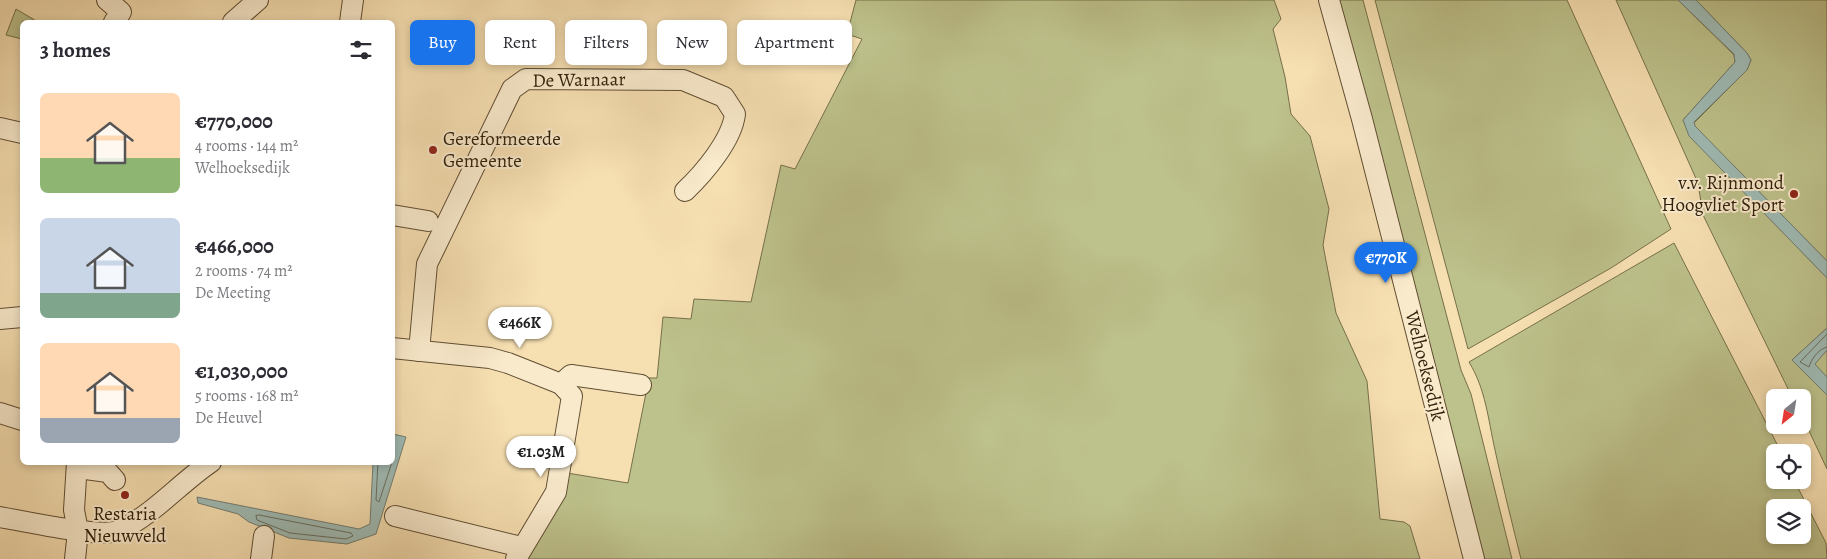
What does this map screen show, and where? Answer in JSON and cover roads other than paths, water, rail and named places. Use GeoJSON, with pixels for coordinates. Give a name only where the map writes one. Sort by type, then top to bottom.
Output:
{"type":"FeatureCollection","features":[{"type":"Feature","properties":{"kind":"street"},"geometry":{"type":"LineString","coordinates":[[107,0],[121,12],[115,20]]}},
{"type":"Feature","properties":{"kind":"street"},"geometry":{"type":"LineString","coordinates":[[235,20],[258,0]]}},
{"type":"Feature","properties":{"kind":"street"},"geometry":{"type":"LineString","coordinates":[[350,20],[353,0]]}},
{"type":"Feature","properties":{"kind":"street","name":"Welhoeksedijk"},"geometry":{"type":"LineString","coordinates":[[1329,0],[1364,128],[1474,559]]}},
{"type":"Feature","properties":{"kind":"street","name":"De Warnaar"},"geometry":{"type":"LineString","coordinates":[[419,351],[427,264],[512,89],[526,79],[682,80],[724,97],[735,114],[734,124],[704,173],[685,190]]}},
{"type":"Feature","properties":{"kind":"street"},"geometry":{"type":"LineString","coordinates":[[0,128],[20,133]]}},
{"type":"Feature","properties":{"kind":"street"},"geometry":{"type":"LineString","coordinates":[[395,216],[428,221]]}},
{"type":"Feature","properties":{"kind":"street"},"geometry":{"type":"LineString","coordinates":[[0,319],[20,317]]}},
{"type":"Feature","properties":{"kind":"street"},"geometry":{"type":"LineString","coordinates":[[395,348],[490,358],[561,384],[572,396],[556,492],[518,553],[396,516]]}},
{"type":"Feature","properties":{"kind":"street"},"geometry":{"type":"LineString","coordinates":[[561,384],[571,375],[640,384]]}},
{"type":"Feature","properties":{"kind":"street"},"geometry":{"type":"LineString","coordinates":[[0,413],[20,419]]}},
{"type":"Feature","properties":{"kind":"street"},"geometry":{"type":"LineString","coordinates":[[0,517],[78,531],[116,532],[144,515],[205,465]]}},
{"type":"Feature","properties":{"kind":"street"},"geometry":{"type":"LineString","coordinates":[[75,559],[78,531],[74,510],[77,466],[108,472],[115,480]]}},
{"type":"Feature","properties":{"kind":"street"},"geometry":{"type":"LineString","coordinates":[[261,559],[264,536]]}},
{"type":"Feature","properties":{"kind":"water"},"geometry":{"type":"Polygon","coordinates":[[[1678,0],[1696,0],[1747,53],[1751,60],[1747,70],[1694,122],[1695,126],[1827,261],[1827,278],[1689,136],[1683,120],[1735,62],[1734,54],[1678,0]]]}},
{"type":"Feature","properties":{"kind":"water"},"geometry":{"type":"Polygon","coordinates":[[[1827,328],[1827,350],[1815,364],[1827,377],[1827,395],[1792,360],[1827,328]]]}},
{"type":"Feature","properties":{"kind":"water"},"geometry":{"type":"Polygon","coordinates":[[[395,434],[406,437],[376,534],[347,544],[289,538],[249,522],[238,514],[198,503],[197,497],[359,529],[370,524],[373,465],[395,465],[395,434]]]}},
{"type":"Feature","properties":{"kind":"place","name":"Gereformeerde Gemeente"},"geometry":{"type":"Point","coordinates":[433,150]}},
{"type":"Feature","properties":{"kind":"place","name":"v.v. Rijnmond Hoogvliet Sport"},"geometry":{"type":"Point","coordinates":[1794,194]}},
{"type":"Feature","properties":{"kind":"place","name":"Restaria Nieuwveld"},"geometry":{"type":"Point","coordinates":[125,495]}}]}
